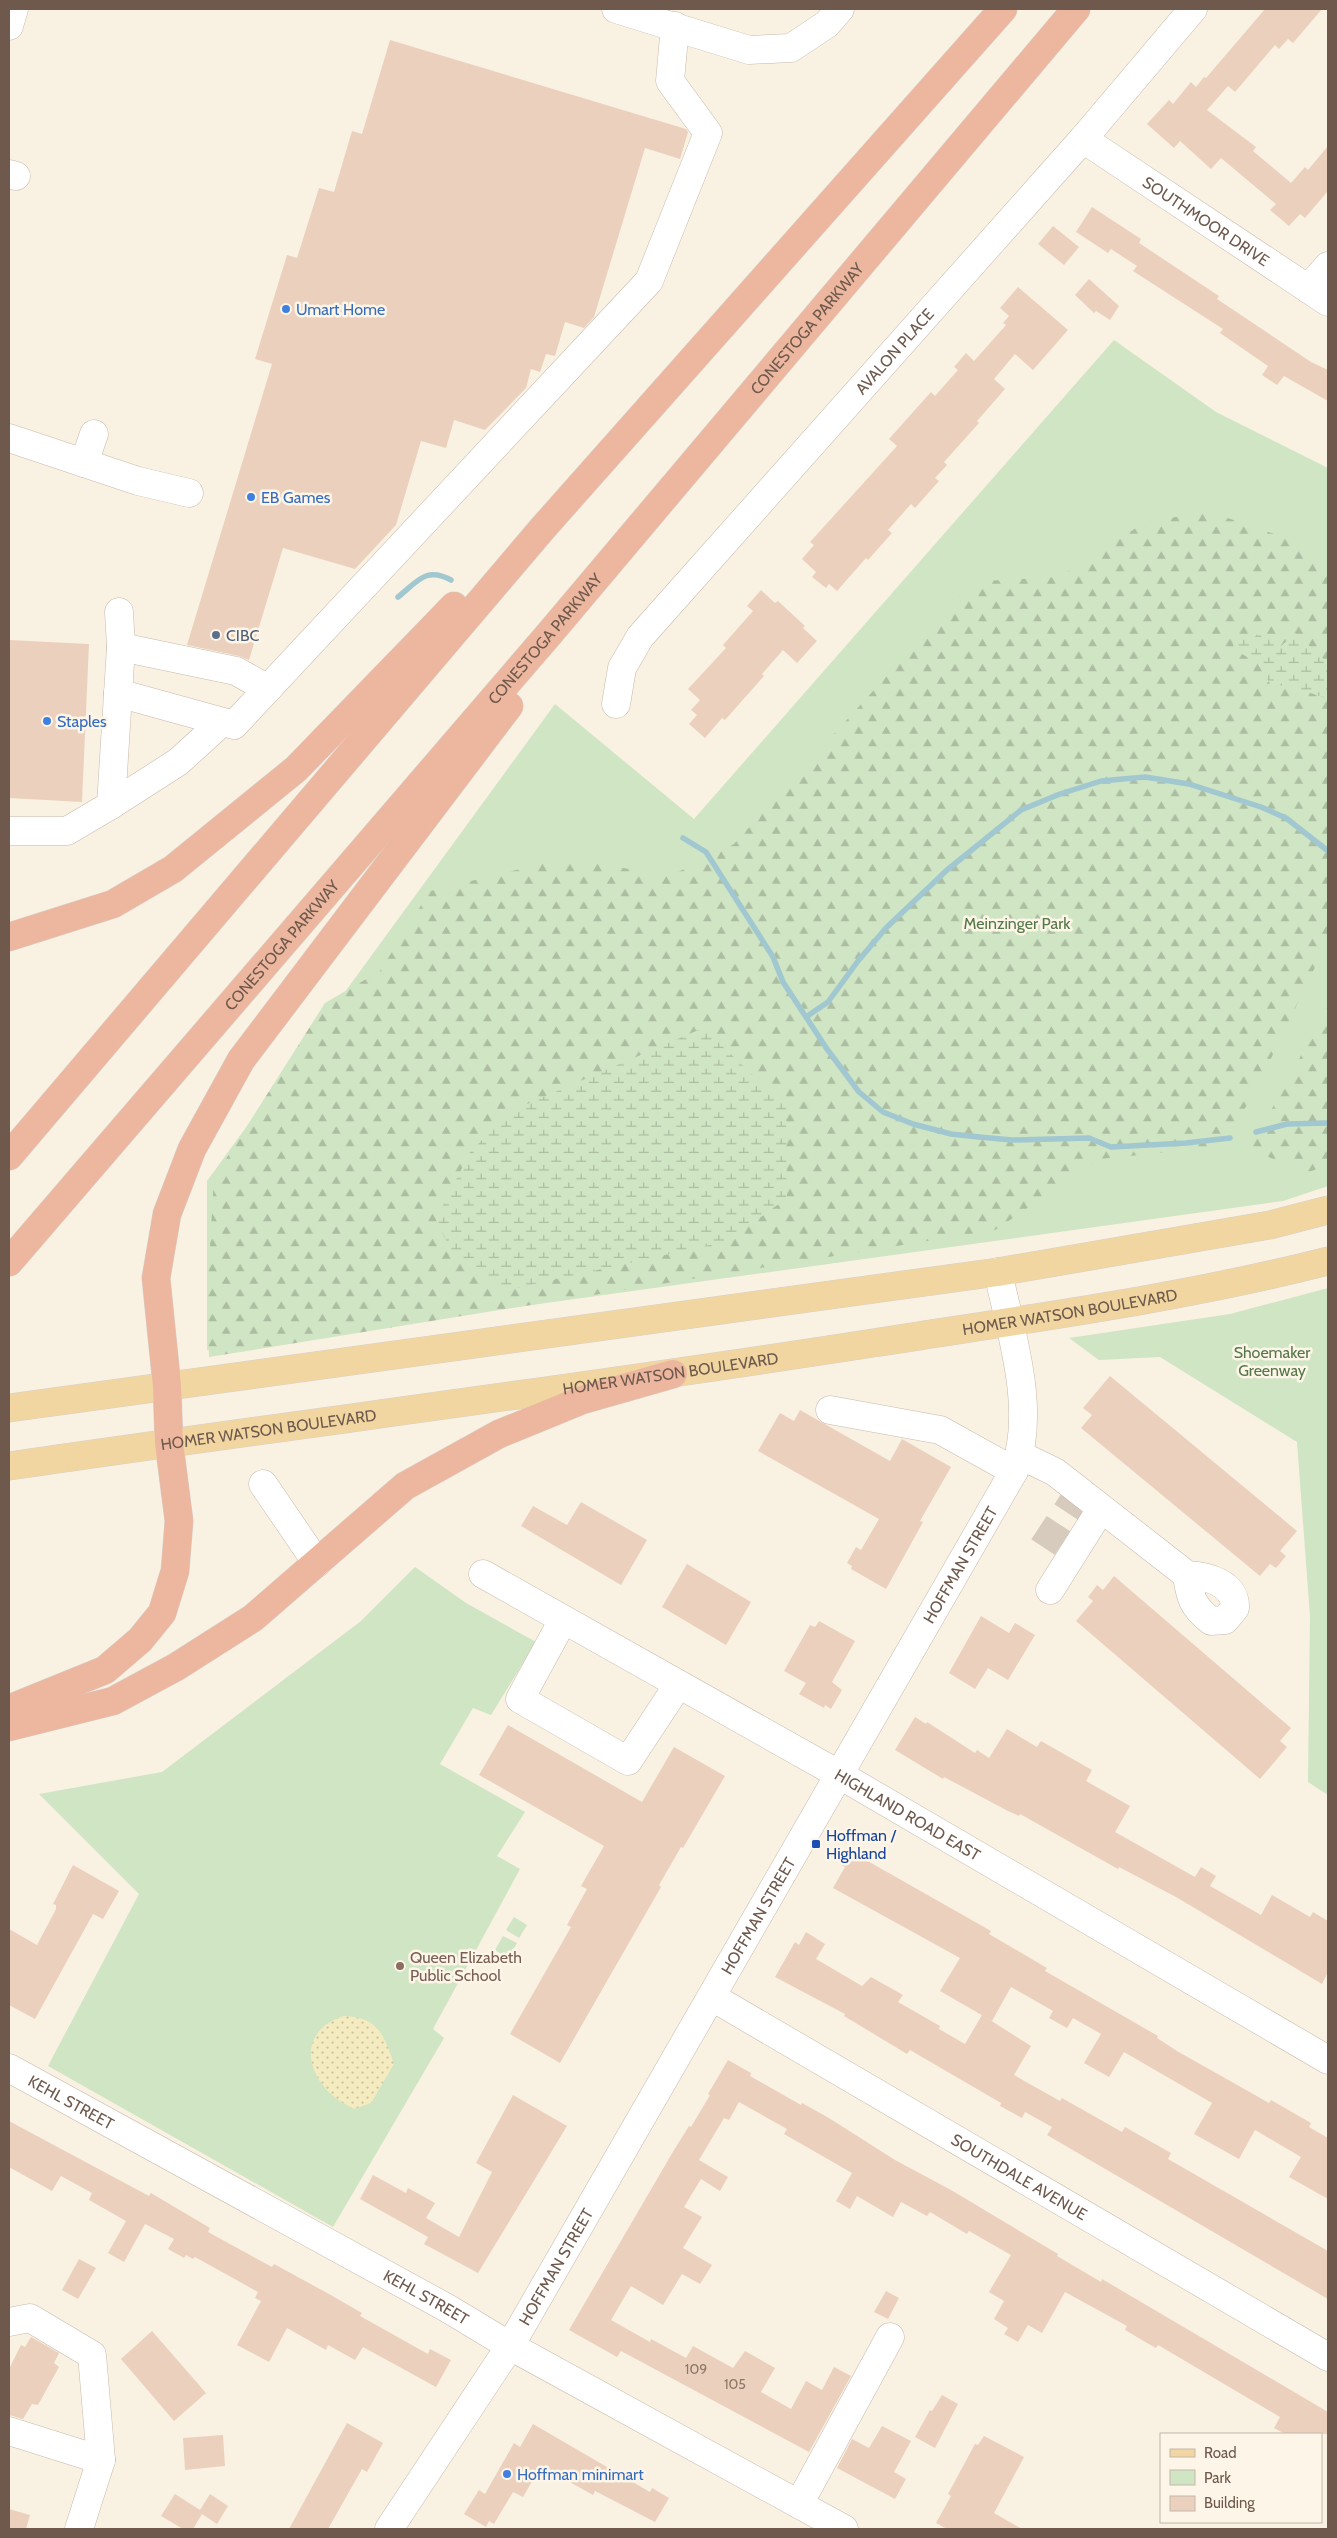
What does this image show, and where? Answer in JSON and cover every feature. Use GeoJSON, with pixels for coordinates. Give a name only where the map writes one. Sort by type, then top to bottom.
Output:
{"type":"FeatureCollection","features":[{"type":"Feature","properties":{"kind":"highway"},"geometry":{"type":"LineString","coordinates":[[9,1156],[542,529],[1003,9]]}},
{"type":"Feature","properties":{"kind":"highway","name":"CONESTOGA PARKWAY"},"geometry":{"type":"LineString","coordinates":[[9,1262],[550,633],[1076,9]]}},
{"type":"Feature","properties":{"kind":"highway"},"geometry":{"type":"LineString","coordinates":[[9,937],[113,904],[173,869],[296,769],[483,576],[542,529]]}},
{"type":"Feature","properties":{"kind":"highway"},"geometry":{"type":"LineString","coordinates":[[9,1709],[105,1670],[140,1640],[162,1612],[174,1571],[179,1521],[169,1443],[168,1386],[156,1278],[167,1214],[192,1149],[241,1060],[523,688],[550,633]]}},
{"type":"Feature","properties":{"kind":"highway"},"geometry":{"type":"LineString","coordinates":[[9,1727],[113,1701],[168,1671],[253,1618],[405,1486],[499,1434],[582,1400],[673,1374]]}},
{"type":"Feature","properties":{"kind":"main road"},"geometry":{"type":"LineString","coordinates":[[9,1408],[998,1272],[1270,1224],[1328,1210]]}},
{"type":"Feature","properties":{"kind":"main road","name":"HOMER WATSON BOULEVARD"},"geometry":{"type":"LineString","coordinates":[[9,1466],[673,1374],[1009,1322],[1240,1282],[1328,1261]]}},
{"type":"Feature","properties":{"kind":"street"},"geometry":{"type":"LineString","coordinates":[[9,26],[14,9]]}},
{"type":"Feature","properties":{"kind":"street"},"geometry":{"type":"LineString","coordinates":[[616,9],[749,50],[791,48],[827,24],[840,9]]}},
{"type":"Feature","properties":{"kind":"street","name":"AVALON PLACE"},"geometry":{"type":"LineString","coordinates":[[616,704],[622,668],[640,637],[1082,138],[1193,9]]}},
{"type":"Feature","properties":{"kind":"street"},"geometry":{"type":"LineString","coordinates":[[118,693],[234,725],[649,281],[708,133],[670,81],[675,26]]}},
{"type":"Feature","properties":{"kind":"street","name":"SOUTHMOOR DRIVE"},"geometry":{"type":"LineString","coordinates":[[1082,138],[1318,295]]}},
{"type":"Feature","properties":{"kind":"street"},"geometry":{"type":"LineString","coordinates":[[1318,295],[1328,266]]}},
{"type":"Feature","properties":{"kind":"street"},"geometry":{"type":"LineString","coordinates":[[84,464],[94,434]]}},
{"type":"Feature","properties":{"kind":"street"},"geometry":{"type":"LineString","coordinates":[[9,438],[138,481],[189,494]]}},
{"type":"Feature","properties":{"kind":"street"},"geometry":{"type":"LineString","coordinates":[[110,805],[121,647],[119,612]]}},
{"type":"Feature","properties":{"kind":"street"},"geometry":{"type":"LineString","coordinates":[[121,647],[236,671],[268,689]]}},
{"type":"Feature","properties":{"kind":"street"},"geometry":{"type":"LineString","coordinates":[[9,831],[68,831],[178,762],[222,722]]}},
{"type":"Feature","properties":{"kind":"street","name":"HOFFMAN STREET"},"geometry":{"type":"LineString","coordinates":[[389,2529],[510,2346],[840,1776],[1017,1463],[1024,1426],[1019,1377],[998,1272]]}},
{"type":"Feature","properties":{"kind":"street"},"geometry":{"type":"LineString","coordinates":[[830,1410],[940,1430],[1017,1463],[1055,1472],[1076,1496],[1101,1509],[1186,1575]]}},
{"type":"Feature","properties":{"kind":"street"},"geometry":{"type":"LineString","coordinates":[[263,1484],[317,1563]]}},
{"type":"Feature","properties":{"kind":"street"},"geometry":{"type":"LineString","coordinates":[[1050,1590],[1101,1509]]}},
{"type":"Feature","properties":{"kind":"street","name":"HIGHLAND ROAD EAST"},"geometry":{"type":"LineString","coordinates":[[483,1574],[840,1776],[1328,2060]]}},
{"type":"Feature","properties":{"kind":"street"},"geometry":{"type":"LineString","coordinates":[[563,1620],[520,1699],[628,1761],[678,1685]]}},
{"type":"Feature","properties":{"kind":"street","name":"SOUTHDALE AVENUE"},"geometry":{"type":"LineString","coordinates":[[712,1996],[1328,2357]]}},
{"type":"Feature","properties":{"kind":"street","name":"KEHL STREET"},"geometry":{"type":"LineString","coordinates":[[9,2068],[438,2303],[510,2346],[844,2529]]}},
{"type":"Feature","properties":{"kind":"street"},"geometry":{"type":"LineString","coordinates":[[9,2322],[30,2318],[92,2355],[101,2460],[79,2529]]}},
{"type":"Feature","properties":{"kind":"street"},"geometry":{"type":"LineString","coordinates":[[799,2504],[890,2337]]}},
{"type":"Feature","properties":{"kind":"street"},"geometry":{"type":"LineString","coordinates":[[9,2431],[101,2460]]}},
{"type":"Feature","properties":{"kind":"green space","name":"Meinzinger Park"},"geometry":{"type":"Polygon","coordinates":[[[1114,340],[1216,412],[1328,468],[1328,1186],[1283,1201],[207,1350],[207,1181],[555,704],[694,819],[1114,340]]]}},
{"type":"Feature","properties":{"kind":"green space","name":"Meinzinger Park"},"geometry":{"type":"Polygon","coordinates":[[[1207,511],[1301,543],[1328,563],[1328,940],[1252,1098],[1218,1147],[1100,1159],[995,1230],[209,1357],[207,1297],[214,1178],[325,1003],[380,971],[430,891],[565,858],[670,876],[734,844],[963,592],[984,581],[1059,577],[1144,523],[1207,511]]]}},
{"type":"Feature","properties":{"kind":"green space"},"geometry":{"type":"Polygon","coordinates":[[[1260,631],[1274,642],[1277,650],[1295,633],[1328,663],[1328,699],[1293,687],[1270,684],[1260,665],[1234,649],[1232,638],[1253,639],[1260,631]]]}},
{"type":"Feature","properties":{"kind":"green space"},"geometry":{"type":"Polygon","coordinates":[[[1328,1006],[1328,1165],[1306,1173],[1250,1149],[1328,1006]]]}},
{"type":"Feature","properties":{"kind":"green space"},"geometry":{"type":"Polygon","coordinates":[[[703,1028],[786,1106],[787,1198],[728,1241],[503,1291],[455,1259],[436,1220],[470,1152],[511,1111],[703,1028]]]}},
{"type":"Feature","properties":{"kind":"green space","name":"Shoemaker Greenway"},"geometry":{"type":"Polygon","coordinates":[[[1328,1288],[1328,1795],[1308,1782],[1310,1616],[1297,1442],[1160,1357],[1099,1360],[1069,1338],[1230,1314],[1328,1288]]]}},
{"type":"Feature","properties":{"kind":"green space","name":"Queen Elizabeth Public School"},"geometry":{"type":"Polygon","coordinates":[[[415,1567],[466,1603],[536,1642],[491,1715],[473,1708],[440,1764],[525,1812],[497,1856],[520,1869],[433,2029],[444,2038],[333,2227],[48,2066],[139,1894],[39,1794],[162,1772],[361,1621],[415,1567]]]}},
{"type":"Feature","properties":{"kind":"green space"},"geometry":{"type":"Polygon","coordinates":[[[514,1917],[527,1925],[519,1938],[506,1930],[514,1917]]]}},
{"type":"Feature","properties":{"kind":"green space"},"geometry":{"type":"Polygon","coordinates":[[[503,1936],[517,1943],[508,1958],[495,1950],[503,1936]]]}},
{"type":"Feature","properties":{"kind":"sand"},"geometry":{"type":"Polygon","coordinates":[[[344,2016],[356,2017],[372,2024],[383,2036],[394,2064],[371,2103],[354,2109],[336,2098],[326,2089],[313,2067],[311,2056],[315,2037],[322,2028],[344,2016]]]}},
{"type":"Feature","properties":{"kind":"building"},"geometry":{"type":"Polygon","coordinates":[[[1265,9],[1322,9],[1293,43],[1288,39],[1279,49],[1275,45],[1235,92],[1228,86],[1207,110],[1256,147],[1253,151],[1291,183],[1305,167],[1308,170],[1328,146],[1328,191],[1305,218],[1300,214],[1289,226],[1270,210],[1276,204],[1221,158],[1211,169],[1180,141],[1174,148],[1147,124],[1169,100],[1173,104],[1191,82],[1196,87],[1204,77],[1206,78],[1265,9]]]}},
{"type":"Feature","properties":{"kind":"building"},"geometry":{"type":"Polygon","coordinates":[[[390,40],[686,129],[688,132],[680,159],[645,148],[594,317],[584,328],[565,322],[555,356],[546,354],[540,372],[531,369],[526,388],[485,430],[454,420],[446,448],[421,441],[396,525],[355,569],[283,548],[249,660],[239,656],[187,645],[272,364],[255,359],[287,255],[297,258],[319,188],[334,192],[352,131],[362,134],[390,40]]]}},
{"type":"Feature","properties":{"kind":"building"},"geometry":{"type":"Polygon","coordinates":[[[1092,207],[1141,239],[1139,243],[1219,296],[1217,299],[1311,362],[1328,370],[1328,401],[1284,376],[1277,385],[1262,375],[1268,366],[1220,333],[1223,329],[1133,271],[1137,266],[1111,249],[1108,253],[1076,232],[1092,207]]]}},
{"type":"Feature","properties":{"kind":"building"},"geometry":{"type":"Polygon","coordinates":[[[1053,226],[1079,247],[1064,265],[1038,244],[1053,226]]]}},
{"type":"Feature","properties":{"kind":"building"},"geometry":{"type":"Polygon","coordinates":[[[1089,279],[1119,306],[1110,320],[1096,311],[1094,313],[1075,295],[1089,279]]]}},
{"type":"Feature","properties":{"kind":"building"},"geometry":{"type":"Polygon","coordinates":[[[1018,287],[1068,330],[1033,370],[1015,354],[994,379],[1005,389],[977,421],[979,423],[944,462],[947,465],[935,478],[939,481],[915,508],[911,504],[888,530],[892,533],[868,560],[866,558],[837,591],[829,584],[826,588],[812,577],[816,572],[802,559],[814,545],[810,542],[897,446],[889,439],[931,392],[935,396],[958,370],[954,367],[966,353],[974,361],[1006,325],[1003,323],[1009,316],[1000,308],[1018,287]]]}},
{"type":"Feature","properties":{"kind":"building"},"geometry":{"type":"Polygon","coordinates":[[[761,590],[775,603],[778,601],[805,626],[803,628],[817,641],[797,663],[783,650],[762,674],[764,676],[725,720],[722,718],[705,738],[689,724],[697,715],[691,710],[700,700],[688,689],[726,648],[723,645],[753,611],[747,606],[761,590]]]}},
{"type":"Feature","properties":{"kind":"building","name":"Staples"},"geometry":{"type":"Polygon","coordinates":[[[9,640],[89,644],[82,802],[9,798],[9,640]]]}},
{"type":"Feature","properties":{"kind":"building"},"geometry":{"type":"Polygon","coordinates":[[[1110,1376],[1297,1531],[1280,1551],[1286,1556],[1276,1568],[1270,1564],[1260,1576],[1081,1428],[1092,1415],[1083,1408],[1110,1376]]]}},
{"type":"Feature","properties":{"kind":"building"},"geometry":{"type":"Polygon","coordinates":[[[800,1410],[890,1461],[902,1439],[951,1467],[920,1521],[923,1522],[886,1589],[851,1569],[852,1566],[847,1563],[856,1547],[861,1550],[879,1519],[758,1451],[780,1413],[794,1421],[800,1410]]]}},
{"type":"Feature","properties":{"kind":"building"},"geometry":{"type":"Polygon","coordinates":[[[581,1502],[647,1540],[621,1585],[521,1526],[533,1506],[567,1525],[581,1502]]]}},
{"type":"Feature","properties":{"kind":"building"},"geometry":{"type":"Polygon","coordinates":[[[687,1564],[751,1602],[726,1645],[662,1607],[687,1564]]]}},
{"type":"Feature","properties":{"kind":"building"},"geometry":{"type":"Polygon","coordinates":[[[1114,1576],[1291,1728],[1280,1741],[1287,1747],[1260,1779],[1076,1621],[1093,1601],[1088,1597],[1097,1585],[1103,1590],[1114,1576]]]}},
{"type":"Feature","properties":{"kind":"building"},"geometry":{"type":"Polygon","coordinates":[[[981,1616],[1009,1633],[1015,1623],[1035,1635],[1008,1680],[988,1668],[975,1689],[949,1673],[981,1616]]]}},
{"type":"Feature","properties":{"kind":"building"},"geometry":{"type":"Polygon","coordinates":[[[819,1621],[855,1641],[832,1682],[842,1690],[831,1709],[825,1705],[824,1708],[799,1694],[806,1683],[784,1671],[810,1625],[815,1627],[819,1621]]]}},
{"type":"Feature","properties":{"kind":"building"},"geometry":{"type":"Polygon","coordinates":[[[915,1717],[926,1724],[927,1722],[975,1753],[977,1750],[989,1758],[1007,1729],[1037,1747],[1041,1741],[1092,1770],[1086,1781],[1130,1806],[1115,1832],[1195,1877],[1201,1867],[1216,1876],[1210,1886],[1261,1915],[1272,1895],[1310,1917],[1313,1912],[1328,1921],[1328,1972],[1322,1984],[1176,1897],[1119,1867],[1118,1869],[1020,1814],[1019,1816],[1008,1811],[944,1777],[943,1779],[895,1750],[915,1717]]]}},
{"type":"Feature","properties":{"kind":"building"},"geometry":{"type":"Polygon","coordinates":[[[508,1725],[642,1802],[674,1747],[725,1776],[659,1885],[661,1887],[560,2063],[510,2034],[571,1927],[567,1925],[587,1889],[581,1886],[604,1846],[479,1775],[508,1725]]]}},
{"type":"Feature","properties":{"kind":"building"},"geometry":{"type":"Polygon","coordinates":[[[850,1851],[991,1931],[989,1934],[1047,1968],[1045,1971],[1158,2036],[1157,2038],[1177,2051],[1269,2103],[1271,2100],[1311,2123],[1309,2127],[1328,2138],[1328,2199],[1289,2177],[1301,2157],[1255,2130],[1239,2159],[1194,2134],[1212,2103],[1124,2052],[1109,2077],[1084,2063],[1101,2034],[1073,2018],[1067,2028],[1049,2018],[1053,2011],[1011,1987],[992,2021],[940,1991],[960,1958],[833,1888],[845,1867],[841,1865],[850,1851]]]}},
{"type":"Feature","properties":{"kind":"building"},"geometry":{"type":"Polygon","coordinates":[[[73,1865],[119,1891],[103,1919],[93,1914],[35,2019],[9,2005],[9,1929],[37,1945],[56,1909],[56,1905],[53,1904],[73,1865]]]}},
{"type":"Feature","properties":{"kind":"building"},"geometry":{"type":"Polygon","coordinates":[[[806,1932],[825,1944],[816,1959],[862,1986],[871,1977],[903,1995],[898,2002],[940,2026],[939,2029],[965,2044],[982,2015],[1031,2046],[1014,2075],[1060,2101],[1062,2098],[1122,2132],[1125,2127],[1171,2153],[1168,2159],[1328,2251],[1328,2299],[1047,2135],[1052,2127],[1025,2112],[1022,2118],[1000,2106],[1001,2103],[910,2050],[907,2054],[844,2016],[845,2014],[775,1977],[795,1942],[799,1945],[806,1932]]]}},
{"type":"Feature","properties":{"kind":"building"},"geometry":{"type":"Polygon","coordinates":[[[728,2060],[751,2073],[750,2076],[801,2105],[802,2103],[829,2118],[895,2160],[951,2190],[1101,2282],[1102,2279],[1328,2412],[1328,2434],[1283,2433],[1274,2428],[1280,2417],[1158,2345],[1156,2348],[1147,2343],[1125,2330],[1127,2326],[1065,2292],[1042,2333],[1028,2325],[1018,2342],[1004,2334],[1008,2328],[994,2319],[1004,2301],[989,2292],[1011,2255],[969,2231],[967,2234],[930,2212],[927,2216],[901,2202],[893,2217],[857,2196],[850,2209],[836,2201],[852,2173],[784,2134],[787,2129],[739,2102],[729,2120],[724,2118],[699,2160],[728,2177],[720,2191],[701,2179],[684,2207],[702,2217],[683,2248],[712,2265],[700,2284],[682,2274],[663,2305],[631,2286],[611,2320],[650,2342],[651,2339],[686,2358],[693,2346],[733,2368],[745,2351],[775,2368],[761,2392],[791,2409],[806,2381],[822,2390],[834,2367],[851,2376],[809,2452],[621,2351],[617,2357],[569,2330],[674,2150],[689,2126],[691,2127],[710,2095],[708,2094],[728,2060]]]}},
{"type":"Feature","properties":{"kind":"building"},"geometry":{"type":"Polygon","coordinates":[[[513,2095],[567,2126],[478,2273],[424,2244],[428,2237],[360,2199],[373,2175],[406,2193],[408,2188],[435,2203],[426,2218],[459,2237],[492,2172],[476,2163],[513,2095]]]}},
{"type":"Feature","properties":{"kind":"building"},"geometry":{"type":"Polygon","coordinates":[[[9,2121],[149,2196],[151,2193],[210,2228],[208,2232],[272,2267],[274,2264],[329,2294],[362,2313],[360,2316],[428,2354],[430,2349],[451,2360],[436,2387],[363,2347],[355,2360],[328,2345],[326,2350],[287,2328],[269,2362],[237,2345],[261,2301],[255,2298],[258,2292],[195,2257],[193,2259],[186,2255],[184,2258],[168,2249],[174,2239],[145,2224],[124,2262],[108,2253],[126,2221],[89,2200],[92,2193],[61,2176],[52,2191],[9,2167],[9,2121]]]}},
{"type":"Feature","properties":{"kind":"building"},"geometry":{"type":"Polygon","coordinates":[[[79,2259],[96,2268],[78,2299],[62,2290],[79,2259]]]}},
{"type":"Feature","properties":{"kind":"building"},"geometry":{"type":"Polygon","coordinates":[[[886,2291],[899,2298],[888,2319],[874,2312],[886,2291]]]}},
{"type":"Feature","properties":{"kind":"building"},"geometry":{"type":"Polygon","coordinates":[[[152,2331],[206,2393],[174,2421],[121,2359],[152,2331]]]}},
{"type":"Feature","properties":{"kind":"building"},"geometry":{"type":"Polygon","coordinates":[[[31,2337],[59,2353],[54,2363],[59,2367],[38,2405],[32,2404],[23,2419],[9,2415],[9,2369],[21,2345],[25,2347],[31,2337]]]}},
{"type":"Feature","properties":{"kind":"building"},"geometry":{"type":"Polygon","coordinates":[[[942,2395],[958,2404],[935,2448],[915,2437],[930,2410],[932,2411],[942,2395]]]}},
{"type":"Feature","properties":{"kind":"building"},"geometry":{"type":"Polygon","coordinates":[[[347,2423],[383,2443],[367,2472],[362,2469],[328,2529],[289,2529],[347,2423]]]}},
{"type":"Feature","properties":{"kind":"building"},"geometry":{"type":"Polygon","coordinates":[[[533,2424],[650,2492],[652,2488],[669,2498],[655,2522],[595,2491],[593,2495],[541,2466],[523,2497],[513,2492],[494,2524],[489,2521],[486,2527],[464,2514],[479,2490],[485,2494],[514,2443],[520,2447],[533,2424]]]}},
{"type":"Feature","properties":{"kind":"building"},"geometry":{"type":"Polygon","coordinates":[[[882,2426],[911,2441],[894,2472],[906,2479],[895,2499],[837,2468],[852,2439],[869,2448],[882,2426]]]}},
{"type":"Feature","properties":{"kind":"building"},"geometry":{"type":"Polygon","coordinates":[[[223,2435],[225,2466],[185,2470],[183,2438],[223,2435]]]}},
{"type":"Feature","properties":{"kind":"building"},"geometry":{"type":"Polygon","coordinates":[[[984,2436],[1024,2457],[994,2513],[1022,2529],[947,2529],[936,2523],[951,2496],[948,2494],[975,2444],[978,2445],[984,2436]]]}},
{"type":"Feature","properties":{"kind":"building"},"geometry":{"type":"Polygon","coordinates":[[[175,2494],[200,2510],[210,2494],[228,2506],[217,2524],[202,2514],[193,2529],[183,2529],[161,2516],[175,2494]]]}},
{"type":"Feature","properties":{"kind":"building"},"geometry":{"type":"Polygon","coordinates":[[[9,2509],[30,2515],[26,2529],[9,2529],[9,2509]]]}},
{"type":"Feature","properties":{"kind":"waterway"},"geometry":{"type":"LineString","coordinates":[[398,597],[417,581],[428,575],[442,576],[451,580]]}},
{"type":"Feature","properties":{"kind":"waterway"},"geometry":{"type":"LineString","coordinates":[[806,1017],[828,1002],[858,961],[886,928],[947,870],[1021,810],[1060,794],[1101,781],[1145,777],[1189,784],[1261,807],[1286,818],[1328,851]]}},
{"type":"Feature","properties":{"kind":"waterway"},"geometry":{"type":"LineString","coordinates":[[683,838],[706,852],[773,957],[783,982],[827,1049],[859,1092],[883,1112],[913,1124],[951,1134],[1012,1140],[1089,1138],[1111,1147],[1186,1143],[1230,1138]]}},
{"type":"Feature","properties":{"kind":"waterway"},"geometry":{"type":"LineString","coordinates":[[1256,1132],[1287,1124],[1328,1123]]}},
{"type":"Feature","properties":{"kind":"tunnel"},"geometry":{"type":"LineString","coordinates":[[1043,1547],[1074,1500]]}},
{"type":"Feature","properties":{"kind":"place","name":"Umart Home"},"geometry":{"type":"Point","coordinates":[286,309]}},
{"type":"Feature","properties":{"kind":"place","name":"EB Games"},"geometry":{"type":"Point","coordinates":[251,497]}},
{"type":"Feature","properties":{"kind":"place","name":"CIBC"},"geometry":{"type":"Point","coordinates":[216,635]}},
{"type":"Feature","properties":{"kind":"place","name":"Staples"},"geometry":{"type":"Point","coordinates":[47,721]}},
{"type":"Feature","properties":{"kind":"place","name":"Hoffman / Highland"},"geometry":{"type":"Point","coordinates":[816,1844]}},
{"type":"Feature","properties":{"kind":"place","name":"Queen Elizabeth Public School"},"geometry":{"type":"Point","coordinates":[400,1966]}},
{"type":"Feature","properties":{"kind":"place","name":"Hoffman minimart"},"geometry":{"type":"Point","coordinates":[507,2474]}}]}
